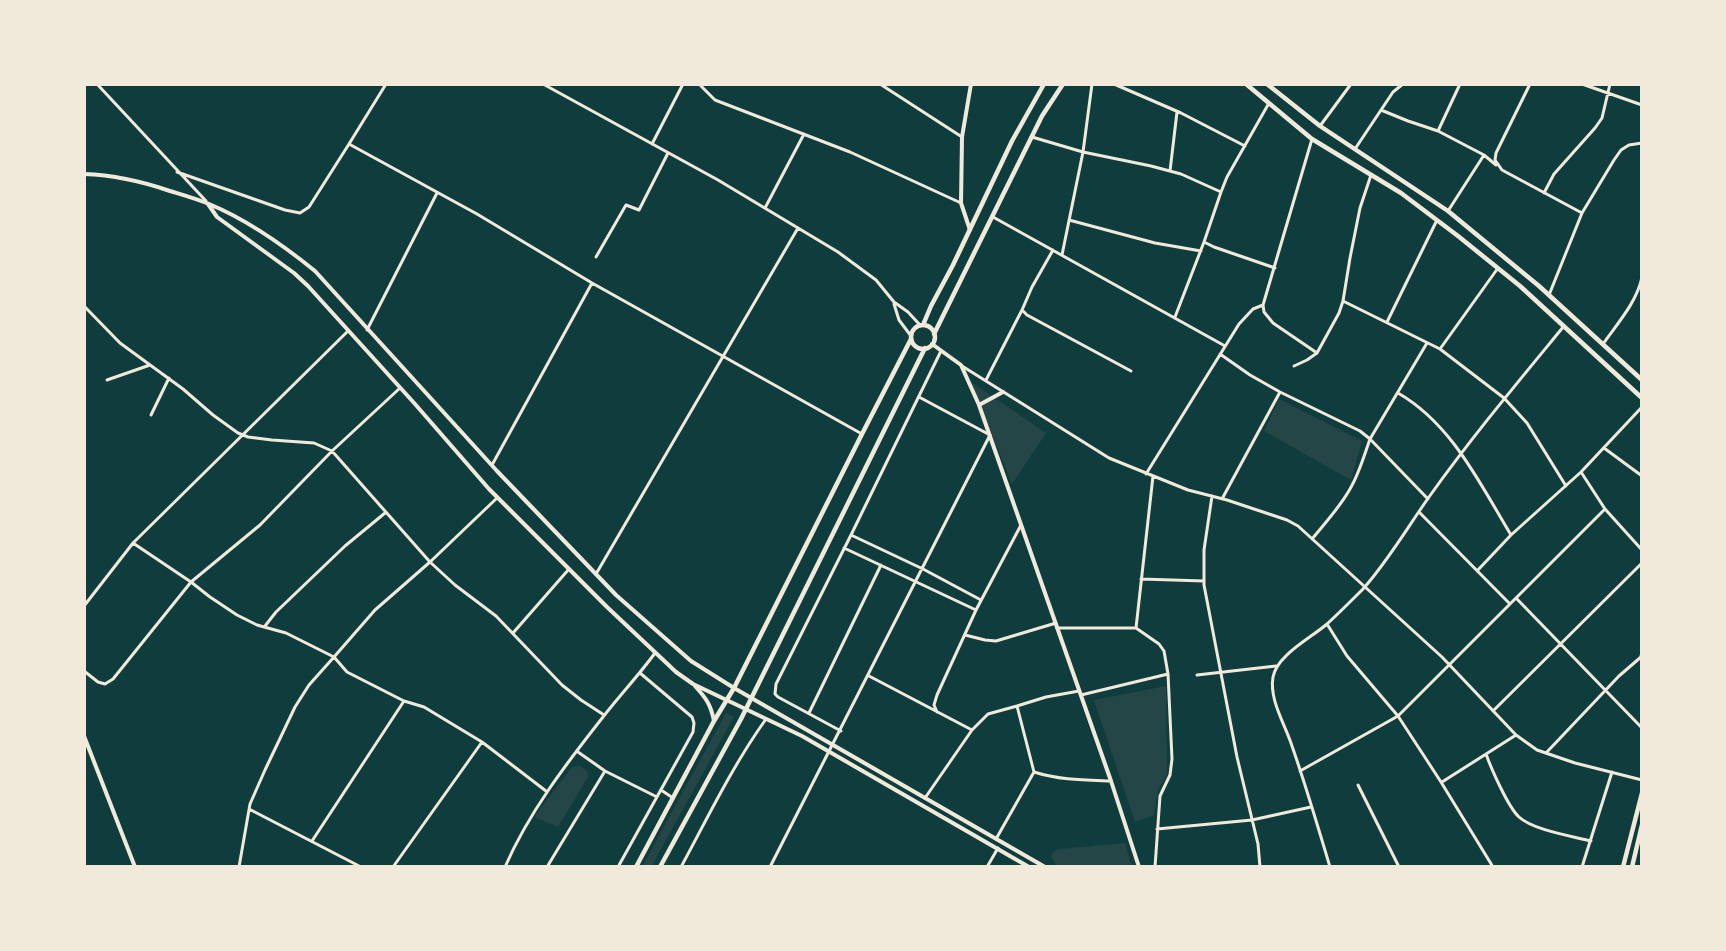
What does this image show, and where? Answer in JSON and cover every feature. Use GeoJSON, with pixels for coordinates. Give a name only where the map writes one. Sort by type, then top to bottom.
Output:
{"type":"FeatureCollection","features":[{"type":"Feature","properties":{"kind":"main road"},"geometry":{"type":"LineString","coordinates":[[636,867],[734,688],[914,329],[922,325],[1012,141],[1044,84]]}},
{"type":"Feature","properties":{"kind":"main road"},"geometry":{"type":"LineString","coordinates":[[660,867],[752,697],[925,348],[932,344],[934,334],[1042,116],[1063,84]]}},
{"type":"Feature","properties":{"kind":"main road"},"geometry":{"type":"LineString","coordinates":[[1246,84],[1312,139],[1401,193],[1498,268],[1642,398]]}},
{"type":"Feature","properties":{"kind":"main road"},"geometry":{"type":"LineString","coordinates":[[1267,84],[1320,126],[1448,211],[1549,295],[1642,380]]}},
{"type":"Feature","properties":{"kind":"main road"},"geometry":{"type":"LineString","coordinates":[[922,325],[930,327],[934,334]]}},
{"type":"Feature","properties":{"kind":"main road"},"geometry":{"type":"LineString","coordinates":[[911,338],[915,346],[925,348]]}},
{"type":"Feature","properties":{"kind":"main road"},"geometry":{"type":"LineString","coordinates":[[1623,867],[1642,793]]}},
{"type":"Feature","properties":{"kind":"main road"},"geometry":{"type":"LineString","coordinates":[[1632,867],[1642,825]]}},
{"type":"Feature","properties":{"kind":"street"},"geometry":{"type":"LineString","coordinates":[[97,84],[208,203],[217,217],[294,273],[308,286],[497,498],[676,672],[693,684],[802,736],[1029,867]]}},
{"type":"Feature","properties":{"kind":"street"},"geometry":{"type":"LineString","coordinates":[[177,172],[285,210],[300,213],[309,207],[386,84]]}},
{"type":"Feature","properties":{"kind":"street"},"geometry":{"type":"LineString","coordinates":[[543,84],[765,208],[838,252],[876,280],[894,302],[922,325]]}},
{"type":"Feature","properties":{"kind":"street"},"geometry":{"type":"LineString","coordinates":[[652,144],[683,84]]}},
{"type":"Feature","properties":{"kind":"street"},"geometry":{"type":"LineString","coordinates":[[699,84],[716,100],[850,152],[961,203]]}},
{"type":"Feature","properties":{"kind":"street"},"geometry":{"type":"LineString","coordinates":[[880,84],[962,137]]}},
{"type":"Feature","properties":{"kind":"street"},"geometry":{"type":"LineString","coordinates":[[970,230],[961,203],[962,137],[971,84]]}},
{"type":"Feature","properties":{"kind":"street"},"geometry":{"type":"LineString","coordinates":[[1062,255],[1083,152],[1092,84]]}},
{"type":"Feature","properties":{"kind":"street"},"geometry":{"type":"LineString","coordinates":[[1114,84],[1245,146]]}},
{"type":"Feature","properties":{"kind":"street"},"geometry":{"type":"LineString","coordinates":[[1320,126],[1351,84]]}},
{"type":"Feature","properties":{"kind":"street"},"geometry":{"type":"LineString","coordinates":[[1355,149],[1393,92],[1403,84]]}},
{"type":"Feature","properties":{"kind":"street"},"geometry":{"type":"LineString","coordinates":[[1438,131],[1460,84]]}},
{"type":"Feature","properties":{"kind":"street"},"geometry":{"type":"LineString","coordinates":[[1498,166],[1495,160],[1496,153],[1530,84]]}},
{"type":"Feature","properties":{"kind":"street"},"geometry":{"type":"LineString","coordinates":[[1582,84],[1642,105]]}},
{"type":"Feature","properties":{"kind":"street"},"geometry":{"type":"LineString","coordinates":[[1544,193],[1554,174],[1602,118],[1610,84]]}},
{"type":"Feature","properties":{"kind":"street"},"geometry":{"type":"LineString","coordinates":[[1175,317],[1232,166],[1269,103]]}},
{"type":"Feature","properties":{"kind":"street"},"geometry":{"type":"LineString","coordinates":[[1380,110],[1438,131],[1484,155],[1502,170],[1582,213]]}},
{"type":"Feature","properties":{"kind":"street"},"geometry":{"type":"LineString","coordinates":[[1170,171],[1177,112]]}},
{"type":"Feature","properties":{"kind":"street"},"geometry":{"type":"LineString","coordinates":[[765,208],[804,134]]}},
{"type":"Feature","properties":{"kind":"street"},"geometry":{"type":"LineString","coordinates":[[1032,137],[1083,152],[1170,171],[1221,192]]}},
{"type":"Feature","properties":{"kind":"street"},"geometry":{"type":"LineString","coordinates":[[1312,139],[1263,304],[1264,312],[1273,323],[1317,353]]}},
{"type":"Feature","properties":{"kind":"street"},"geometry":{"type":"LineString","coordinates":[[1549,295],[1582,213],[1621,150],[1629,145],[1642,143]]}},
{"type":"Feature","properties":{"kind":"street"},"geometry":{"type":"LineString","coordinates":[[349,144],[477,214],[592,283],[862,434]]}},
{"type":"Feature","properties":{"kind":"street"},"geometry":{"type":"LineString","coordinates":[[596,257],[626,205],[639,210],[668,153]]}},
{"type":"Feature","properties":{"kind":"street"},"geometry":{"type":"LineString","coordinates":[[1448,211],[1484,155]]}},
{"type":"Feature","properties":{"kind":"street"},"geometry":{"type":"LineString","coordinates":[[84,174],[137,180],[208,203],[244,221],[284,246],[315,271],[492,466],[616,595],[691,661],[1045,867]]}},
{"type":"Feature","properties":{"kind":"street"},"geometry":{"type":"LineString","coordinates":[[1294,366],[1317,353],[1339,313],[1360,208],[1371,175]]}},
{"type":"Feature","properties":{"kind":"street"},"geometry":{"type":"LineString","coordinates":[[367,330],[437,193]]}},
{"type":"Feature","properties":{"kind":"street"},"geometry":{"type":"LineString","coordinates":[[993,217],[1225,346]]}},
{"type":"Feature","properties":{"kind":"street"},"geometry":{"type":"LineString","coordinates":[[1069,220],[1155,243],[1201,251]]}},
{"type":"Feature","properties":{"kind":"street"},"geometry":{"type":"LineString","coordinates":[[1387,322],[1437,220]]}},
{"type":"Feature","properties":{"kind":"street"},"geometry":{"type":"LineString","coordinates":[[596,574],[798,228]]}},
{"type":"Feature","properties":{"kind":"street"},"geometry":{"type":"LineString","coordinates":[[1204,242],[1275,268]]}},
{"type":"Feature","properties":{"kind":"street"},"geometry":{"type":"LineString","coordinates":[[985,381],[1053,250]]}},
{"type":"Feature","properties":{"kind":"street"},"geometry":{"type":"LineString","coordinates":[[1440,349],[1498,268]]}},
{"type":"Feature","properties":{"kind":"street"},"geometry":{"type":"LineString","coordinates":[[1603,344],[1629,308],[1642,277]]}},
{"type":"Feature","properties":{"kind":"street"},"geometry":{"type":"LineString","coordinates":[[492,466],[592,283]]}},
{"type":"Feature","properties":{"kind":"street"},"geometry":{"type":"LineString","coordinates":[[1343,301],[1440,349],[1504,398],[1527,423],[1566,486]]}},
{"type":"Feature","properties":{"kind":"street"},"geometry":{"type":"LineString","coordinates":[[894,302],[898,320],[911,338]]}},
{"type":"Feature","properties":{"kind":"street"},"geometry":{"type":"LineString","coordinates":[[1146,474],[1239,324],[1246,315],[1263,304]]}},
{"type":"Feature","properties":{"kind":"street"},"geometry":{"type":"LineString","coordinates":[[84,306],[120,343],[168,378],[230,429],[243,435],[272,440],[314,443],[332,451],[430,562],[460,589],[496,616],[562,685],[604,715]]}},
{"type":"Feature","properties":{"kind":"street"},"geometry":{"type":"LineString","coordinates":[[1022,310],[1027,315],[1131,371]]}},
{"type":"Feature","properties":{"kind":"street"},"geometry":{"type":"LineString","coordinates":[[1330,867],[1273,695],[1276,666],[1327,624],[1364,588],[1461,454],[1564,326]]}},
{"type":"Feature","properties":{"kind":"street"},"geometry":{"type":"LineString","coordinates":[[84,606],[133,543],[348,331]]}},
{"type":"Feature","properties":{"kind":"street"},"geometry":{"type":"LineString","coordinates":[[1312,539],[1350,489],[1358,475],[1370,439],[1427,343]]}},
{"type":"Feature","properties":{"kind":"street"},"geometry":{"type":"LineString","coordinates":[[932,344],[985,381],[1109,458],[1188,490],[1287,520],[1298,526],[1449,665],[1516,735],[1536,750],[1575,763],[1642,780]]}},
{"type":"Feature","properties":{"kind":"street"},"geometry":{"type":"LineString","coordinates":[[841,731],[775,694],[776,684],[942,351]]}},
{"type":"Feature","properties":{"kind":"street"},"geometry":{"type":"LineString","coordinates":[[1220,354],[1280,392],[1360,431],[1428,499]]}},
{"type":"Feature","properties":{"kind":"street"},"geometry":{"type":"LineString","coordinates":[[106,380],[150,365]]}},
{"type":"Feature","properties":{"kind":"street"},"geometry":{"type":"LineString","coordinates":[[961,365],[980,405],[1022,523],[1139,867]]}},
{"type":"Feature","properties":{"kind":"street"},"geometry":{"type":"LineString","coordinates":[[151,415],[168,378]]}},
{"type":"Feature","properties":{"kind":"street"},"geometry":{"type":"LineString","coordinates":[[84,671],[98,682],[105,684],[113,679],[191,582],[260,525],[332,451],[400,388]]}},
{"type":"Feature","properties":{"kind":"street"},"geometry":{"type":"LineString","coordinates":[[980,405],[1003,392]]}},
{"type":"Feature","properties":{"kind":"street"},"geometry":{"type":"LineString","coordinates":[[1222,499],[1280,392]]}},
{"type":"Feature","properties":{"kind":"street"},"geometry":{"type":"LineString","coordinates":[[1398,393],[1415,403],[1438,424],[1461,454],[1511,535]]}},
{"type":"Feature","properties":{"kind":"street"},"geometry":{"type":"LineString","coordinates":[[920,397],[990,435]]}},
{"type":"Feature","properties":{"kind":"street"},"geometry":{"type":"LineString","coordinates":[[1477,571],[1511,535],[1581,472],[1642,407]]}},
{"type":"Feature","properties":{"kind":"street"},"geometry":{"type":"LineString","coordinates":[[770,867],[990,435]]}},
{"type":"Feature","properties":{"kind":"street"},"geometry":{"type":"LineString","coordinates":[[1604,448],[1642,476]]}},
{"type":"Feature","properties":{"kind":"street"},"geometry":{"type":"LineString","coordinates":[[1581,472],[1605,509],[1642,550]]}},
{"type":"Feature","properties":{"kind":"street"},"geometry":{"type":"LineString","coordinates":[[1136,628],[1152,476]]}},
{"type":"Feature","properties":{"kind":"street"},"geometry":{"type":"LineString","coordinates":[[1212,496],[1204,550],[1204,581],[1237,757],[1258,844],[1260,867]]}},
{"type":"Feature","properties":{"kind":"street"},"geometry":{"type":"LineString","coordinates":[[238,867],[249,809],[295,707],[309,685],[375,610],[430,562],[497,498]]}},
{"type":"Feature","properties":{"kind":"street"},"geometry":{"type":"LineString","coordinates":[[1300,771],[1398,716],[1605,509]]}},
{"type":"Feature","properties":{"kind":"street"},"geometry":{"type":"LineString","coordinates":[[1419,512],[1510,604]]}},
{"type":"Feature","properties":{"kind":"street"},"geometry":{"type":"LineString","coordinates":[[265,626],[276,612],[345,546],[385,513]]}},
{"type":"Feature","properties":{"kind":"street"},"geometry":{"type":"LineString","coordinates":[[937,712],[934,705],[937,695],[976,610],[1022,523]]}},
{"type":"Feature","properties":{"kind":"street"},"geometry":{"type":"LineString","coordinates":[[851,535],[981,600]]}},
{"type":"Feature","properties":{"kind":"street"},"geometry":{"type":"LineString","coordinates":[[133,543],[237,615],[256,625],[286,633],[334,657],[347,672],[404,701],[424,707],[482,742],[546,791]]}},
{"type":"Feature","properties":{"kind":"street"},"geometry":{"type":"LineString","coordinates":[[844,548],[976,610]]}},
{"type":"Feature","properties":{"kind":"street"},"geometry":{"type":"LineString","coordinates":[[1493,711],[1642,562]]}},
{"type":"Feature","properties":{"kind":"street"},"geometry":{"type":"LineString","coordinates":[[808,713],[881,565]]}},
{"type":"Feature","properties":{"kind":"street"},"geometry":{"type":"LineString","coordinates":[[513,633],[569,569]]}},
{"type":"Feature","properties":{"kind":"street"},"geometry":{"type":"LineString","coordinates":[[1141,579],[1204,581]]}},
{"type":"Feature","properties":{"kind":"street"},"geometry":{"type":"LineString","coordinates":[[1516,598],[1642,728]]}},
{"type":"Feature","properties":{"kind":"street"},"geometry":{"type":"LineString","coordinates":[[1327,624],[1347,656],[1398,716],[1492,865],[1486,867]]}},
{"type":"Feature","properties":{"kind":"street"},"geometry":{"type":"LineString","coordinates":[[965,635],[996,641],[1056,625],[1136,628],[1159,644],[1164,651],[1168,674],[1172,759],[1170,775],[1160,796],[1155,867]]}},
{"type":"Feature","properties":{"kind":"street"},"geometry":{"type":"LineString","coordinates":[[1546,753],[1619,676],[1642,658],[1642,650]]}},
{"type":"Feature","properties":{"kind":"street"},"geometry":{"type":"LineString","coordinates":[[505,867],[546,791],[655,653]]}},
{"type":"Feature","properties":{"kind":"street"},"geometry":{"type":"LineString","coordinates":[[1197,675],[1276,666]]}},
{"type":"Feature","properties":{"kind":"street"},"geometry":{"type":"LineString","coordinates":[[618,867],[693,732],[692,717],[640,673]]}},
{"type":"Feature","properties":{"kind":"street"},"geometry":{"type":"LineString","coordinates":[[925,798],[972,730],[988,714],[1046,697],[1080,693],[1168,674]]}},
{"type":"Feature","properties":{"kind":"street"},"geometry":{"type":"LineString","coordinates":[[869,676],[972,730]]}},
{"type":"Feature","properties":{"kind":"street"},"geometry":{"type":"LineString","coordinates":[[693,684],[709,704],[714,721]]}},
{"type":"Feature","properties":{"kind":"street"},"geometry":{"type":"LineString","coordinates":[[312,842],[404,701]]}},
{"type":"Feature","properties":{"kind":"street"},"geometry":{"type":"LineString","coordinates":[[996,839],[1034,772],[1017,706]]}},
{"type":"Feature","properties":{"kind":"street"},"geometry":{"type":"LineString","coordinates":[[681,867],[722,791],[766,719]]}},
{"type":"Feature","properties":{"kind":"street"},"geometry":{"type":"LineString","coordinates":[[1441,782],[1516,735]]}},
{"type":"Feature","properties":{"kind":"street"},"geometry":{"type":"LineString","coordinates":[[84,736],[135,867]]}},
{"type":"Feature","properties":{"kind":"street"},"geometry":{"type":"LineString","coordinates":[[393,867],[482,742]]}},
{"type":"Feature","properties":{"kind":"street"},"geometry":{"type":"LineString","coordinates":[[577,752],[605,771],[657,797]]}},
{"type":"Feature","properties":{"kind":"street"},"geometry":{"type":"LineString","coordinates":[[1486,754],[1489,765],[1519,817],[1540,828],[1591,841]]}},
{"type":"Feature","properties":{"kind":"street"},"geometry":{"type":"LineString","coordinates":[[547,867],[605,771]]}},
{"type":"Feature","properties":{"kind":"street"},"geometry":{"type":"LineString","coordinates":[[1034,772],[1064,779],[1111,780]]}},
{"type":"Feature","properties":{"kind":"street"},"geometry":{"type":"LineString","coordinates":[[1582,867],[1612,772]]}},
{"type":"Feature","properties":{"kind":"street"},"geometry":{"type":"LineString","coordinates":[[1358,785],[1399,867]]}},
{"type":"Feature","properties":{"kind":"street"},"geometry":{"type":"LineString","coordinates":[[661,790],[673,798]]}},
{"type":"Feature","properties":{"kind":"street"},"geometry":{"type":"LineString","coordinates":[[1157,829],[1252,820],[1311,807]]}},
{"type":"Feature","properties":{"kind":"street"},"geometry":{"type":"LineString","coordinates":[[249,809],[361,867]]}},
{"type":"Feature","properties":{"kind":"street"},"geometry":{"type":"LineString","coordinates":[[987,867],[998,848]]}},
{"type":"Feature","properties":{"kind":"shaded area"},"geometry":{"type":"Polygon","coordinates":[[[971,382],[1046,433],[1012,484],[971,382]]]}},
{"type":"Feature","properties":{"kind":"shaded area"},"geometry":{"type":"Polygon","coordinates":[[[1279,399],[1362,441],[1351,480],[1264,431],[1279,399]]]}},
{"type":"Feature","properties":{"kind":"shaded area"},"geometry":{"type":"Polygon","coordinates":[[[1166,686],[1167,775],[1158,790],[1154,815],[1135,822],[1094,700],[1166,686]]]}},
{"type":"Feature","properties":{"kind":"shaded area"},"geometry":{"type":"Polygon","coordinates":[[[726,713],[734,717],[651,867],[642,867],[726,713]]]}},
{"type":"Feature","properties":{"kind":"shaded area"},"geometry":{"type":"Polygon","coordinates":[[[580,766],[587,771],[588,777],[558,827],[534,817],[572,767],[580,766]]]}},
{"type":"Feature","properties":{"kind":"shaded area"},"geometry":{"type":"Polygon","coordinates":[[[1125,843],[1132,867],[1057,867],[1051,856],[1054,851],[1060,849],[1125,843]]]}}]}
